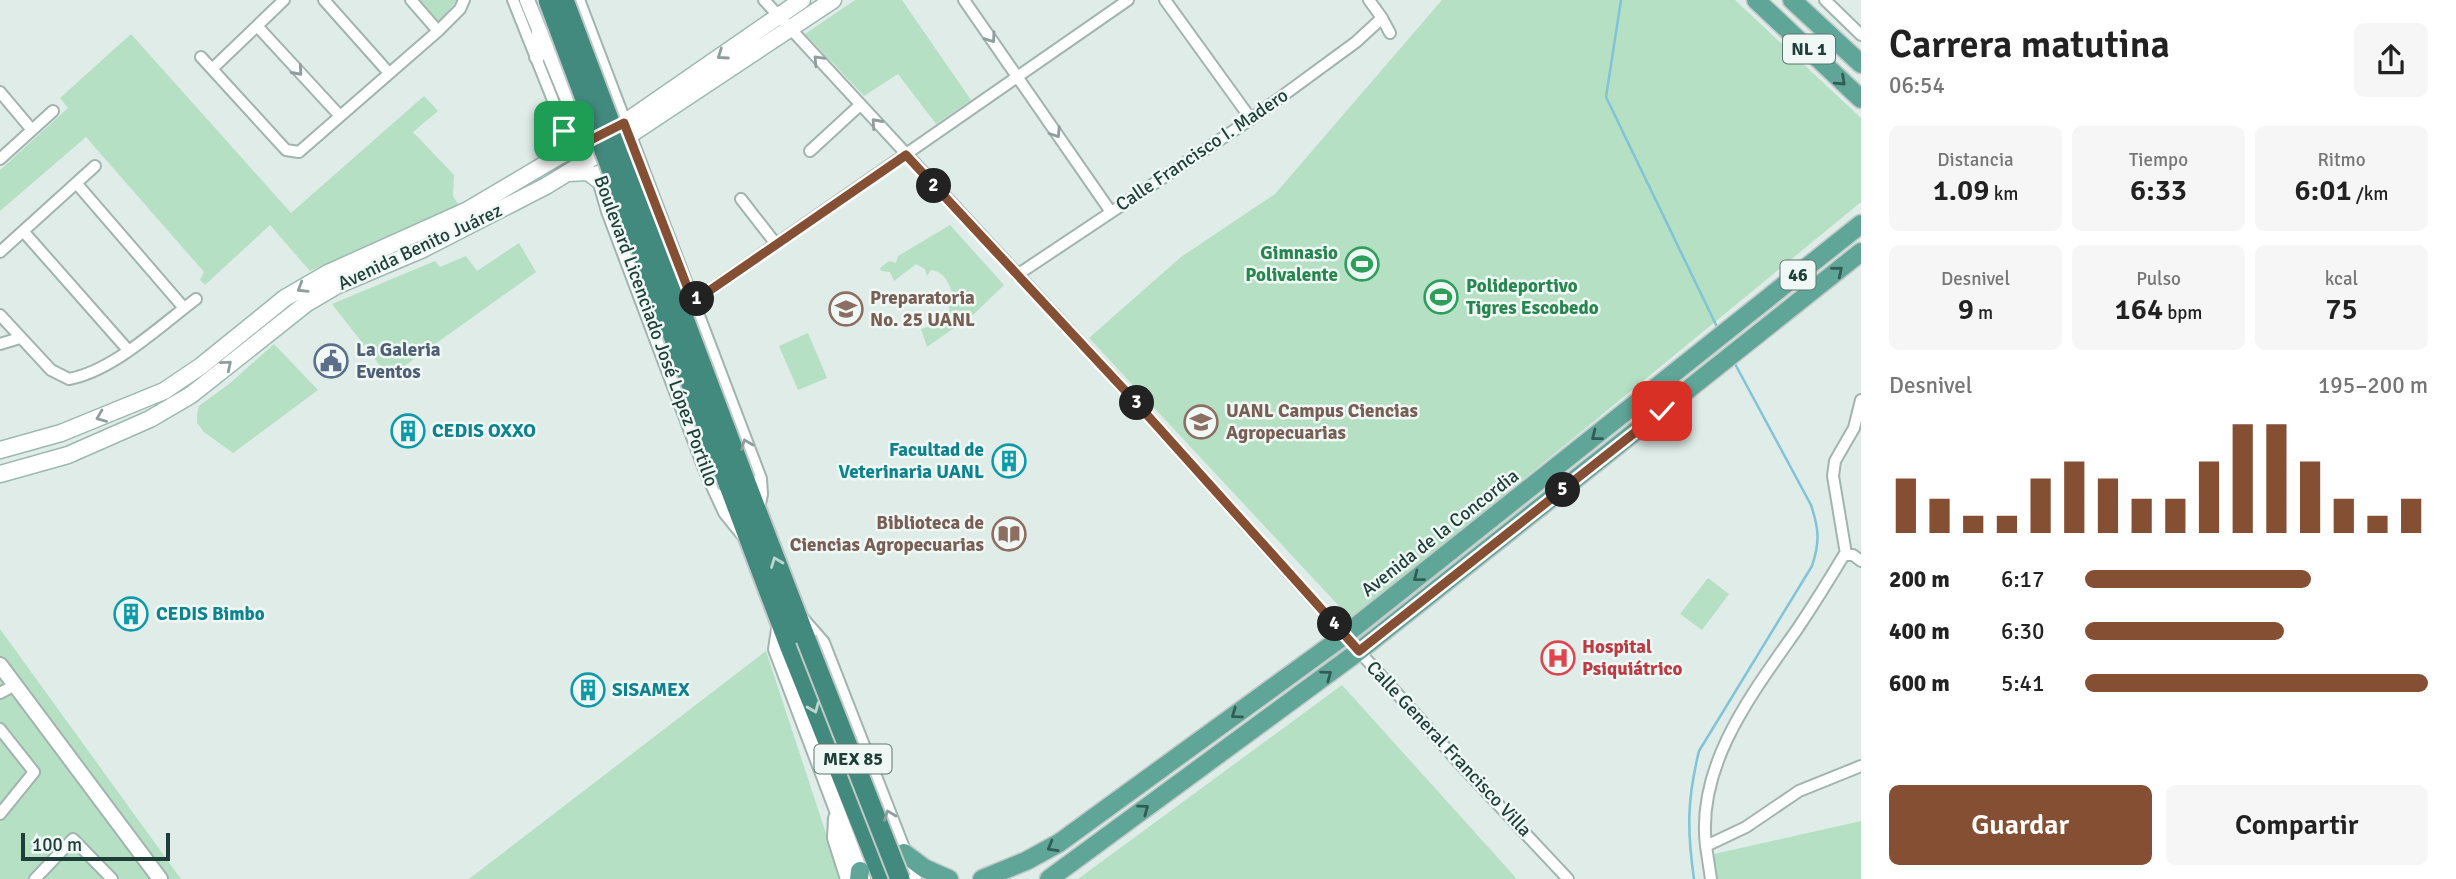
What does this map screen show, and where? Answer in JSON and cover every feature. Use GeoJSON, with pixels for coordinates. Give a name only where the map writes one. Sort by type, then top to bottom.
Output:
{"type":"FeatureCollection","features":[{"type":"Feature","properties":{"kind":"highway","name":"Boulevard Licenciado José López Portillo"},"geometry":{"type":"LineString","coordinates":[[548,0],[737,483],[756,510],[788,618],[885,879]]}},
{"type":"Feature","properties":{"kind":"highway","name":"Boulevard Licenciado José López Portillo"},"geometry":{"type":"LineString","coordinates":[[564,0],[737,483],[750,539],[788,618]]}},
{"type":"Feature","properties":{"kind":"highway","name":"Boulevard Licenciado José López Portillo"},"geometry":{"type":"LineString","coordinates":[[797,642],[900,879]]}},
{"type":"Feature","properties":{"kind":"main road","name":"Avenida Benito Juárez"},"geometry":{"type":"LineString","coordinates":[[626,130],[802,0]]}},
{"type":"Feature","properties":{"kind":"main road","name":"Avenida Benito Juárez"},"geometry":{"type":"LineString","coordinates":[[0,450],[61,433],[164,391],[201,366],[285,298],[328,272],[468,209],[559,156],[589,149],[626,130],[833,0]]}},
{"type":"Feature","properties":{"kind":"main road","name":"NL 1"},"geometry":{"type":"LineString","coordinates":[[1756,0],[1861,99]]}},
{"type":"Feature","properties":{"kind":"main road","name":"NL 1"},"geometry":{"type":"LineString","coordinates":[[1792,0],[1858,55]]}},
{"type":"Feature","properties":{"kind":"main road","name":"Avenida Benito Juárez"},"geometry":{"type":"LineString","coordinates":[[0,474],[68,454],[173,406],[191,395],[306,303],[336,286],[421,250],[524,199],[565,173],[589,149]]}},
{"type":"Feature","properties":{"kind":"main road"},"geometry":{"type":"LineString","coordinates":[[565,173],[588,172],[601,182]]}},
{"type":"Feature","properties":{"kind":"main road"},"geometry":{"type":"LineString","coordinates":[[523,178],[526,187],[524,199]]}},
{"type":"Feature","properties":{"kind":"main road"},"geometry":{"type":"LineString","coordinates":[[453,232],[468,209],[489,216]]}},
{"type":"Feature","properties":{"kind":"main road","name":"Avenida de la Concordia"},"geometry":{"type":"LineString","coordinates":[[982,879],[1026,861],[1059,843],[1345,635],[1861,224]]}},
{"type":"Feature","properties":{"kind":"main road","name":"46"},"geometry":{"type":"LineString","coordinates":[[1049,879],[1359,651],[1861,252]]}},
{"type":"Feature","properties":{"kind":"main road"},"geometry":{"type":"LineString","coordinates":[[164,391],[173,406]]}},
{"type":"Feature","properties":{"kind":"main road"},"geometry":{"type":"LineString","coordinates":[[904,853],[923,869],[949,879]]}},
{"type":"Feature","properties":{"kind":"street"},"geometry":{"type":"LineString","coordinates":[[212,69],[284,0]]}},
{"type":"Feature","properties":{"kind":"street"},"geometry":{"type":"LineString","coordinates":[[324,0],[389,73]]}},
{"type":"Feature","properties":{"kind":"street"},"geometry":{"type":"LineString","coordinates":[[411,0],[438,31]]}},
{"type":"Feature","properties":{"kind":"street"},"geometry":{"type":"LineString","coordinates":[[201,57],[285,150],[294,152],[305,149],[438,31],[460,9],[464,0]]}},
{"type":"Feature","properties":{"kind":"street"},"geometry":{"type":"LineString","coordinates":[[513,0],[564,131],[564,143],[559,156]]}},
{"type":"Feature","properties":{"kind":"street","name":"Boulevard Licenciado José López Portillo"},"geometry":{"type":"LineString","coordinates":[[527,0],[589,149],[660,349],[717,496],[732,519],[750,539]]}},
{"type":"Feature","properties":{"kind":"street","name":"Boulevard Licenciado José López Portillo"},"geometry":{"type":"LineString","coordinates":[[577,0],[759,479],[760,494],[756,510]]}},
{"type":"Feature","properties":{"kind":"street","name":"Calle General Francisco Villa"},"geometry":{"type":"LineString","coordinates":[[764,0],[1131,397],[1568,879]]}},
{"type":"Feature","properties":{"kind":"street"},"geometry":{"type":"LineString","coordinates":[[964,0],[1111,212]]}},
{"type":"Feature","properties":{"kind":"street"},"geometry":{"type":"LineString","coordinates":[[693,302],[1128,0]]}},
{"type":"Feature","properties":{"kind":"street"},"geometry":{"type":"LineString","coordinates":[[1165,0],[1251,120]]}},
{"type":"Feature","properties":{"kind":"street"},"geometry":{"type":"LineString","coordinates":[[1369,0],[1390,33]]}},
{"type":"Feature","properties":{"kind":"street"},"geometry":{"type":"LineString","coordinates":[[1825,0],[1861,34]]}},
{"type":"Feature","properties":{"kind":"street","name":"Calle Francisco I. Madero"},"geometry":{"type":"LineString","coordinates":[[1017,275],[1251,120],[1356,42],[1382,18]]}},
{"type":"Feature","properties":{"kind":"street"},"geometry":{"type":"LineString","coordinates":[[257,26],[340,116]]}},
{"type":"Feature","properties":{"kind":"street"},"geometry":{"type":"LineString","coordinates":[[537,57],[539,30]]}},
{"type":"Feature","properties":{"kind":"street"},"geometry":{"type":"LineString","coordinates":[[562,83],[569,88],[587,87],[595,82],[602,65]]}},
{"type":"Feature","properties":{"kind":"street"},"geometry":{"type":"LineString","coordinates":[[0,92],[32,130]]}},
{"type":"Feature","properties":{"kind":"street"},"geometry":{"type":"LineString","coordinates":[[810,151],[860,105]]}},
{"type":"Feature","properties":{"kind":"street"},"geometry":{"type":"LineString","coordinates":[[0,159],[53,111]]}},
{"type":"Feature","properties":{"kind":"street"},"geometry":{"type":"LineString","coordinates":[[601,182],[603,168],[613,158],[627,156],[639,163]]}},
{"type":"Feature","properties":{"kind":"street"},"geometry":{"type":"LineString","coordinates":[[0,252],[95,166]]}},
{"type":"Feature","properties":{"kind":"street"},"geometry":{"type":"LineString","coordinates":[[77,184],[184,308]]}},
{"type":"Feature","properties":{"kind":"street"},"geometry":{"type":"LineString","coordinates":[[741,199],[776,244]]}},
{"type":"Feature","properties":{"kind":"street"},"geometry":{"type":"LineString","coordinates":[[23,231],[128,350]]}},
{"type":"Feature","properties":{"kind":"street"},"geometry":{"type":"LineString","coordinates":[[0,315],[58,376],[69,379],[103,366],[196,299]]}},
{"type":"Feature","properties":{"kind":"street"},"geometry":{"type":"LineString","coordinates":[[0,344],[20,338]]}},
{"type":"Feature","properties":{"kind":"street"},"geometry":{"type":"LineString","coordinates":[[1711,879],[1704,827],[1714,770],[1730,732],[1774,659],[1846,554],[1833,476],[1835,461],[1854,428],[1861,400]]}},
{"type":"Feature","properties":{"kind":"street"},"geometry":{"type":"LineString","coordinates":[[1846,554],[1861,561]]}},
{"type":"Feature","properties":{"kind":"street","name":"Boulevard Licenciado José López Portillo"},"geometry":{"type":"LineString","coordinates":[[860,877],[776,649],[788,618],[812,629],[822,643],[914,879]]}},
{"type":"Feature","properties":{"kind":"street"},"geometry":{"type":"LineString","coordinates":[[0,665],[160,879]]}},
{"type":"Feature","properties":{"kind":"street"},"geometry":{"type":"LineString","coordinates":[[0,693],[15,685]]}},
{"type":"Feature","properties":{"kind":"street"},"geometry":{"type":"LineString","coordinates":[[0,814],[34,772],[2,734]]}},
{"type":"Feature","properties":{"kind":"street"},"geometry":{"type":"LineString","coordinates":[[1706,846],[1746,827],[1799,791],[1861,766]]}},
{"type":"Feature","properties":{"kind":"street"},"geometry":{"type":"LineString","coordinates":[[35,879],[72,839],[112,879]]}},
{"type":"Feature","properties":{"kind":"street"},"geometry":{"type":"LineString","coordinates":[[885,879],[897,873],[903,864],[904,853]]}},
{"type":"Feature","properties":{"kind":"green space"},"geometry":{"type":"Polygon","coordinates":[[[420,0],[457,0],[439,22],[420,0]]]}},
{"type":"Feature","properties":{"kind":"green space"},"geometry":{"type":"Polygon","coordinates":[[[855,0],[902,0],[971,100],[936,124],[898,74],[864,96],[805,34],[855,0]]]}},
{"type":"Feature","properties":{"kind":"green space","name":"Polideportivo Tigres Escobedo"},"geometry":{"type":"Polygon","coordinates":[[[1442,0],[1735,0],[1861,118],[1861,202],[1352,620],[1089,338],[1181,257],[1275,194],[1442,0]]]}},
{"type":"Feature","properties":{"kind":"green space"},"geometry":{"type":"Polygon","coordinates":[[[131,34],[291,213],[424,96],[438,111],[413,132],[454,175],[453,196],[460,207],[310,271],[270,225],[205,285],[200,280],[204,272],[86,137],[0,211],[0,170],[68,108],[60,98],[131,34]]]}},
{"type":"Feature","properties":{"kind":"green space"},"geometry":{"type":"Polygon","coordinates":[[[950,225],[1004,285],[974,314],[927,347],[921,329],[950,319],[949,306],[958,302],[956,297],[953,297],[946,279],[931,270],[927,276],[925,269],[916,264],[894,281],[890,272],[881,271],[880,268],[889,261],[896,263],[898,256],[950,225]]]}},
{"type":"Feature","properties":{"kind":"green space"},"geometry":{"type":"Polygon","coordinates":[[[519,243],[536,272],[389,377],[332,304],[435,261],[440,267],[466,256],[477,271],[519,243]]]}},
{"type":"Feature","properties":{"kind":"green space"},"geometry":{"type":"Polygon","coordinates":[[[808,333],[827,378],[798,390],[779,346],[808,333]]]}},
{"type":"Feature","properties":{"kind":"green space"},"geometry":{"type":"Polygon","coordinates":[[[274,344],[318,390],[233,453],[204,432],[197,423],[199,406],[229,384],[274,344]]]}},
{"type":"Feature","properties":{"kind":"green space"},"geometry":{"type":"Polygon","coordinates":[[[1708,578],[1729,594],[1702,630],[1680,614],[1708,578]]]}},
{"type":"Feature","properties":{"kind":"green space"},"geometry":{"type":"Polygon","coordinates":[[[0,629],[181,879],[0,879],[0,629]]]}},
{"type":"Feature","properties":{"kind":"green space"},"geometry":{"type":"Polygon","coordinates":[[[766,651],[841,879],[469,879],[766,651]]]}},
{"type":"Feature","properties":{"kind":"green space"},"geometry":{"type":"Polygon","coordinates":[[[1342,685],[1517,879],[1078,879],[1342,685]]]}},
{"type":"Feature","properties":{"kind":"green space"},"geometry":{"type":"Polygon","coordinates":[[[1861,821],[1861,879],[1717,879],[1714,854],[1861,821]]]}},
{"type":"Feature","properties":{"kind":"waterway"},"geometry":{"type":"LineString","coordinates":[[1621,0],[1606,97],[1719,331]]}},
{"type":"Feature","properties":{"kind":"waterway"},"geometry":{"type":"LineString","coordinates":[[1694,879],[1689,815],[1699,751],[1812,566],[1817,542],[1816,521],[1811,505],[1734,362]]}},
{"type":"Feature","properties":{"kind":"place","name":"Gimnasio Polivalente"},"geometry":{"type":"Point","coordinates":[1362,264]}},
{"type":"Feature","properties":{"kind":"place","name":"Polideportivo Tigres Escobedo"},"geometry":{"type":"Point","coordinates":[1441,297]}},
{"type":"Feature","properties":{"kind":"place","name":"Preparatoria No. 25 UANL"},"geometry":{"type":"Point","coordinates":[846,309]}},
{"type":"Feature","properties":{"kind":"place","name":"La Galeria Eventos"},"geometry":{"type":"Point","coordinates":[331,361]}},
{"type":"Feature","properties":{"kind":"place","name":"UANL Campus Ciencias Agropecuarias"},"geometry":{"type":"Point","coordinates":[1201,422]}},
{"type":"Feature","properties":{"kind":"place","name":"CEDIS OXXO"},"geometry":{"type":"Point","coordinates":[408,431]}},
{"type":"Feature","properties":{"kind":"place","name":"Facultad de Veterinaria UANL"},"geometry":{"type":"Point","coordinates":[1009,461]}},
{"type":"Feature","properties":{"kind":"place","name":"Biblioteca de Ciencias Agropecuarias"},"geometry":{"type":"Point","coordinates":[1009,534]}},
{"type":"Feature","properties":{"kind":"place","name":"CEDIS Bimbo"},"geometry":{"type":"Point","coordinates":[131,614]}},
{"type":"Feature","properties":{"kind":"place","name":"Hospital Psiquiátrico"},"geometry":{"type":"Point","coordinates":[1558,658]}},
{"type":"Feature","properties":{"kind":"place","name":"SISAMEX"},"geometry":{"type":"Point","coordinates":[588,690]}},
{"type":"Feature","properties":{"kind":"route"},"geometry":{"type":"LineString","coordinates":[[564,131],[564,143],[559,156],[624,123],[693,302],[906,155],[1131,397],[1359,651],[1662,411]]}}]}
